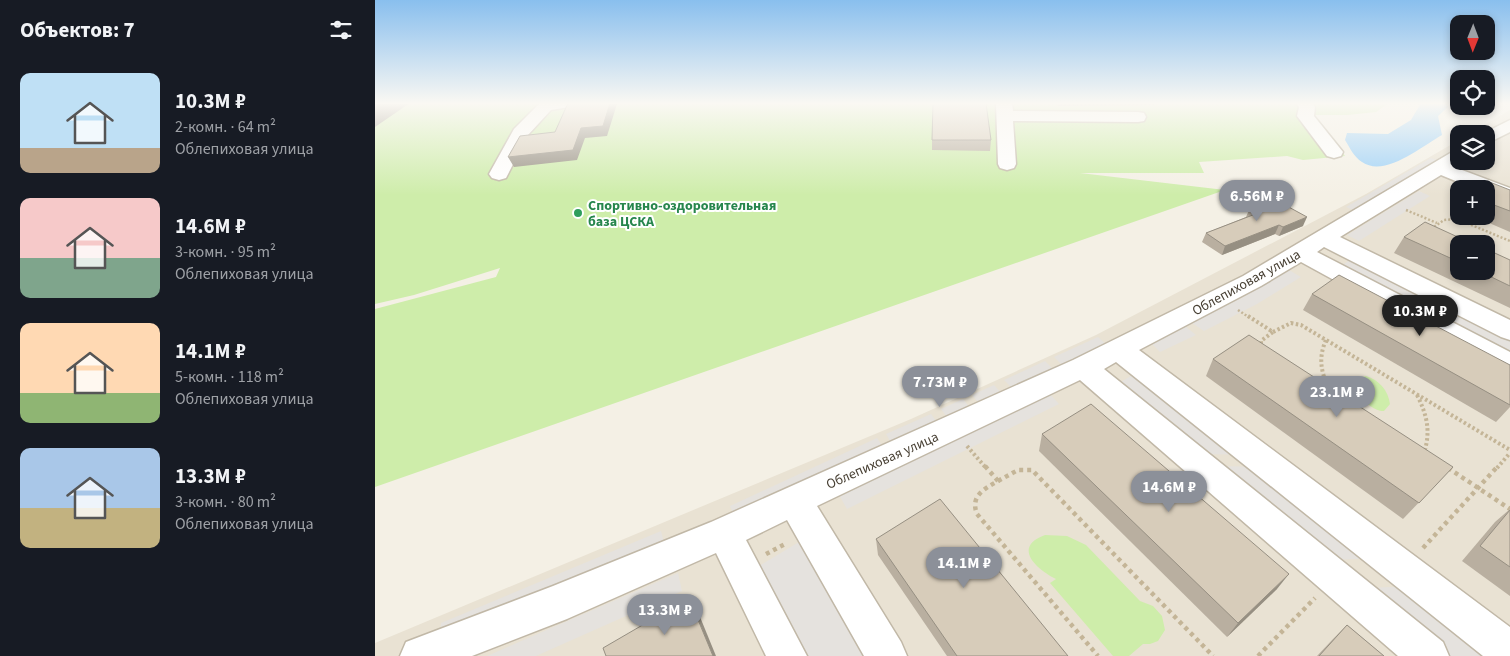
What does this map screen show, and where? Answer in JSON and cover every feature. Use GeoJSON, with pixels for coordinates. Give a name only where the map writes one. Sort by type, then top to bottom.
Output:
{"type":"FeatureCollection","features":[{"type":"Feature","properties":{"kind":"street"},"geometry":{"type":"LineString","coordinates":[[499,174],[520,134]]}},
{"type":"Feature","properties":{"kind":"street"},"geometry":{"type":"LineString","coordinates":[[1006,134],[1007,164]]}},
{"type":"Feature","properties":{"kind":"street"},"geometry":{"type":"LineString","coordinates":[[1319,134],[1334,152]]}},
{"type":"Feature","properties":{"kind":"street","name":"Облепиховая улица"},"geometry":{"type":"LineString","coordinates":[[419,656],[553,605],[724,532],[1083,367],[1117,348],[1219,298],[1450,164]]}},
{"type":"Feature","properties":{"kind":"street"},"geometry":{"type":"LineString","coordinates":[[1472,170],[1510,195]]}},
{"type":"Feature","properties":{"kind":"street"},"geometry":{"type":"LineString","coordinates":[[1488,170],[1510,177]]}},
{"type":"Feature","properties":{"kind":"street"},"geometry":{"type":"LineString","coordinates":[[1312,245],[1510,331]]}},
{"type":"Feature","properties":{"kind":"street"},"geometry":{"type":"LineString","coordinates":[[1312,245],[1510,364]]}},
{"type":"Feature","properties":{"kind":"street"},"geometry":{"type":"LineString","coordinates":[[1117,348],[1510,652]]}},
{"type":"Feature","properties":{"kind":"street"},"geometry":{"type":"LineString","coordinates":[[1083,367],[1429,656]]}},
{"type":"Feature","properties":{"kind":"street"},"geometry":{"type":"LineString","coordinates":[[794,500],[887,656]]}},
{"type":"Feature","properties":{"kind":"street"},"geometry":{"type":"LineString","coordinates":[[724,532],[787,656]]}},
{"type":"Feature","properties":{"kind":"path"},"geometry":{"type":"LineString","coordinates":[[1385,201],[1438,223]]}},
{"type":"Feature","properties":{"kind":"path"},"geometry":{"type":"LineString","coordinates":[[1432,234],[1429,230],[1438,223],[1451,218],[1510,241]]}},
{"type":"Feature","properties":{"kind":"path"},"geometry":{"type":"LineString","coordinates":[[1219,298],[1273,332]]}},
{"type":"Feature","properties":{"kind":"path"},"geometry":{"type":"LineString","coordinates":[[1266,351],[1261,344],[1261,340],[1285,324],[1295,323],[1510,450]]}},
{"type":"Feature","properties":{"kind":"path"},"geometry":{"type":"LineString","coordinates":[[1323,388],[1331,393],[1319,364],[1321,351],[1326,340]]}},
{"type":"Feature","properties":{"kind":"path"},"geometry":{"type":"LineString","coordinates":[[1416,394],[1425,410],[1429,425],[1429,440],[1424,453]]}},
{"type":"Feature","properties":{"kind":"path"},"geometry":{"type":"LineString","coordinates":[[951,429],[998,480]]}},
{"type":"Feature","properties":{"kind":"path"},"geometry":{"type":"LineString","coordinates":[[1417,448],[1432,458]]}},
{"type":"Feature","properties":{"kind":"path"},"geometry":{"type":"LineString","coordinates":[[1440,463],[1510,509]]}},
{"type":"Feature","properties":{"kind":"path"},"geometry":{"type":"LineString","coordinates":[[1098,656],[974,508],[974,500],[978,494],[1015,470],[1023,468],[1032,470],[1213,656]]}},
{"type":"Feature","properties":{"kind":"path"},"geometry":{"type":"LineString","coordinates":[[741,566],[813,531]]}},
{"type":"Feature","properties":{"kind":"shaded area"},"geometry":{"type":"Polygon","coordinates":[[[1495,134],[1510,134],[1510,656],[375,656],[375,643],[911,419],[1096,335],[1366,194],[1450,145],[1450,170],[1495,170],[1495,134]]]}},
{"type":"Feature","properties":{"kind":"shaded area"},"geometry":{"type":"Polygon","coordinates":[[[1431,158],[1442,162],[1357,212],[1346,207],[1431,158]]]}},
{"type":"Feature","properties":{"kind":"shaded area"},"geometry":{"type":"Polygon","coordinates":[[[1419,191],[1430,196],[1359,241],[1347,235],[1419,191]]]}},
{"type":"Feature","properties":{"kind":"shaded area"},"geometry":{"type":"Polygon","coordinates":[[[1353,258],[1451,308],[1412,307],[1338,268],[1353,258]]]}},
{"type":"Feature","properties":{"kind":"shaded area"},"geometry":{"type":"Polygon","coordinates":[[[1289,270],[1301,277],[1257,304],[1204,331],[1192,323],[1245,296],[1289,270]]]}},
{"type":"Feature","properties":{"kind":"shaded area"},"geometry":{"type":"Polygon","coordinates":[[[1427,314],[1466,315],[1510,337],[1510,358],[1427,314]]]}},
{"type":"Feature","properties":{"kind":"shaded area"},"geometry":{"type":"Polygon","coordinates":[[[1185,326],[1196,335],[1160,352],[1150,342],[1185,326]]]}},
{"type":"Feature","properties":{"kind":"shaded area"},"geometry":{"type":"Polygon","coordinates":[[[1098,337],[1108,346],[1064,367],[1054,357],[1098,337]]]}},
{"type":"Feature","properties":{"kind":"shaded area"},"geometry":{"type":"Polygon","coordinates":[[[1045,361],[1055,371],[1014,390],[1004,380],[1045,361]]]}},
{"type":"Feature","properties":{"kind":"shaded area"},"geometry":{"type":"Polygon","coordinates":[[[1139,371],[1248,455],[1200,454],[1116,385],[1139,371]]]}},
{"type":"Feature","properties":{"kind":"shaded area"},"geometry":{"type":"Polygon","coordinates":[[[994,385],[1003,395],[981,406],[972,395],[994,385]]]}},
{"type":"Feature","properties":{"kind":"shaded area"},"geometry":{"type":"Polygon","coordinates":[[[1049,393],[1059,404],[847,509],[839,495],[1049,393]]]}},
{"type":"Feature","properties":{"kind":"shaded area"},"geometry":{"type":"Polygon","coordinates":[[[963,399],[972,410],[949,420],[941,409],[963,399]]]}},
{"type":"Feature","properties":{"kind":"shaded area"},"geometry":{"type":"Polygon","coordinates":[[[931,414],[939,425],[893,446],[886,434],[931,414]]]}},
{"type":"Feature","properties":{"kind":"shaded area"},"geometry":{"type":"Polygon","coordinates":[[[877,438],[885,450],[736,520],[730,506],[877,438]]]}},
{"type":"Feature","properties":{"kind":"shaded area"},"geometry":{"type":"Polygon","coordinates":[[[1215,466],[1264,467],[1381,558],[1331,560],[1215,466]]]}},
{"type":"Feature","properties":{"kind":"shaded area"},"geometry":{"type":"Polygon","coordinates":[[[661,531],[665,547],[440,643],[441,623],[661,531]]]}},
{"type":"Feature","properties":{"kind":"shaded area"},"geometry":{"type":"Polygon","coordinates":[[[799,542],[866,656],[807,656],[759,566],[799,542]]]}},
{"type":"Feature","properties":{"kind":"shaded area"},"geometry":{"type":"Polygon","coordinates":[[[678,573],[682,591],[536,656],[487,656],[678,573]]]}},
{"type":"Feature","properties":{"kind":"shaded area"},"geometry":{"type":"Polygon","coordinates":[[[1418,586],[1508,656],[1448,656],[1365,588],[1418,586]]]}},
{"type":"Feature","properties":{"kind":"green space"},"geometry":{"type":"Polygon","coordinates":[[[375,134],[1328,134],[1345,156],[1303,160],[1287,156],[1199,162],[1204,173],[1080,173],[1225,190],[375,487],[375,309],[496,277],[500,268],[414,295],[375,304],[375,134]]]}},
{"type":"Feature","properties":{"kind":"green space"},"geometry":{"type":"Polygon","coordinates":[[[1366,376],[1379,383],[1385,390],[1390,404],[1384,411],[1371,407],[1360,396],[1357,384],[1360,379],[1366,376]]]}},
{"type":"Feature","properties":{"kind":"green space"},"geometry":{"type":"Polygon","coordinates":[[[1045,535],[1067,536],[1086,545],[1140,601],[1153,606],[1162,616],[1165,630],[1158,641],[1143,644],[1129,656],[1113,656],[1050,583],[1056,579],[1041,570],[1031,558],[1030,546],[1035,540],[1045,535]]]}},
{"type":"Feature","properties":{"kind":"water"},"geometry":{"type":"Polygon","coordinates":[[[1347,134],[1442,135],[1403,159],[1381,166],[1371,166],[1362,162],[1352,152],[1345,140],[1347,134]]]}},
{"type":"Feature","properties":{"kind":"building"},"geometry":{"type":"Polygon","coordinates":[[[541,134],[579,134],[573,150],[508,157],[520,136],[541,134]]]}},
{"type":"Feature","properties":{"kind":"building"},"geometry":{"type":"Polygon","coordinates":[[[932,134],[990,134],[991,140],[932,140],[932,134]]]}},
{"type":"Feature","properties":{"kind":"building"},"geometry":{"type":"Polygon","coordinates":[[[1495,184],[1510,190],[1510,211],[1495,205],[1495,184]]]}},
{"type":"Feature","properties":{"kind":"building"},"geometry":{"type":"Polygon","coordinates":[[[1274,199],[1307,217],[1283,227],[1279,225],[1225,246],[1206,233],[1258,213],[1250,208],[1274,199]]]}},
{"type":"Feature","properties":{"kind":"building"},"geometry":{"type":"Polygon","coordinates":[[[1425,222],[1453,235],[1450,235],[1450,258],[1404,237],[1425,222]]]}},
{"type":"Feature","properties":{"kind":"building"},"geometry":{"type":"Polygon","coordinates":[[[1495,253],[1510,260],[1510,286],[1495,279],[1495,253]]]}},
{"type":"Feature","properties":{"kind":"building"},"geometry":{"type":"Polygon","coordinates":[[[1339,275],[1510,365],[1510,405],[1312,294],[1339,275]]]}},
{"type":"Feature","properties":{"kind":"building"},"geometry":{"type":"Polygon","coordinates":[[[1249,335],[1453,467],[1419,503],[1213,359],[1249,335]]]}},
{"type":"Feature","properties":{"kind":"building"},"geometry":{"type":"Polygon","coordinates":[[[1091,404],[1289,574],[1238,623],[1042,434],[1091,404]]]}},
{"type":"Feature","properties":{"kind":"building"},"geometry":{"type":"Polygon","coordinates":[[[940,499],[1068,656],[957,656],[876,539],[940,499]]]}},
{"type":"Feature","properties":{"kind":"building"},"geometry":{"type":"Polygon","coordinates":[[[1510,510],[1510,567],[1480,546],[1510,510]]]}},
{"type":"Feature","properties":{"kind":"building"},"geometry":{"type":"Polygon","coordinates":[[[689,598],[713,656],[606,656],[603,648],[689,598]]]}},
{"type":"Feature","properties":{"kind":"building"},"geometry":{"type":"Polygon","coordinates":[[[1347,625],[1384,656],[1319,656],[1347,625]]]}},
{"type":"Feature","properties":{"kind":"place","name":"Спортивно-оздоровительная база ЦСКА"},"geometry":{"type":"Point","coordinates":[578,213]}}]}
